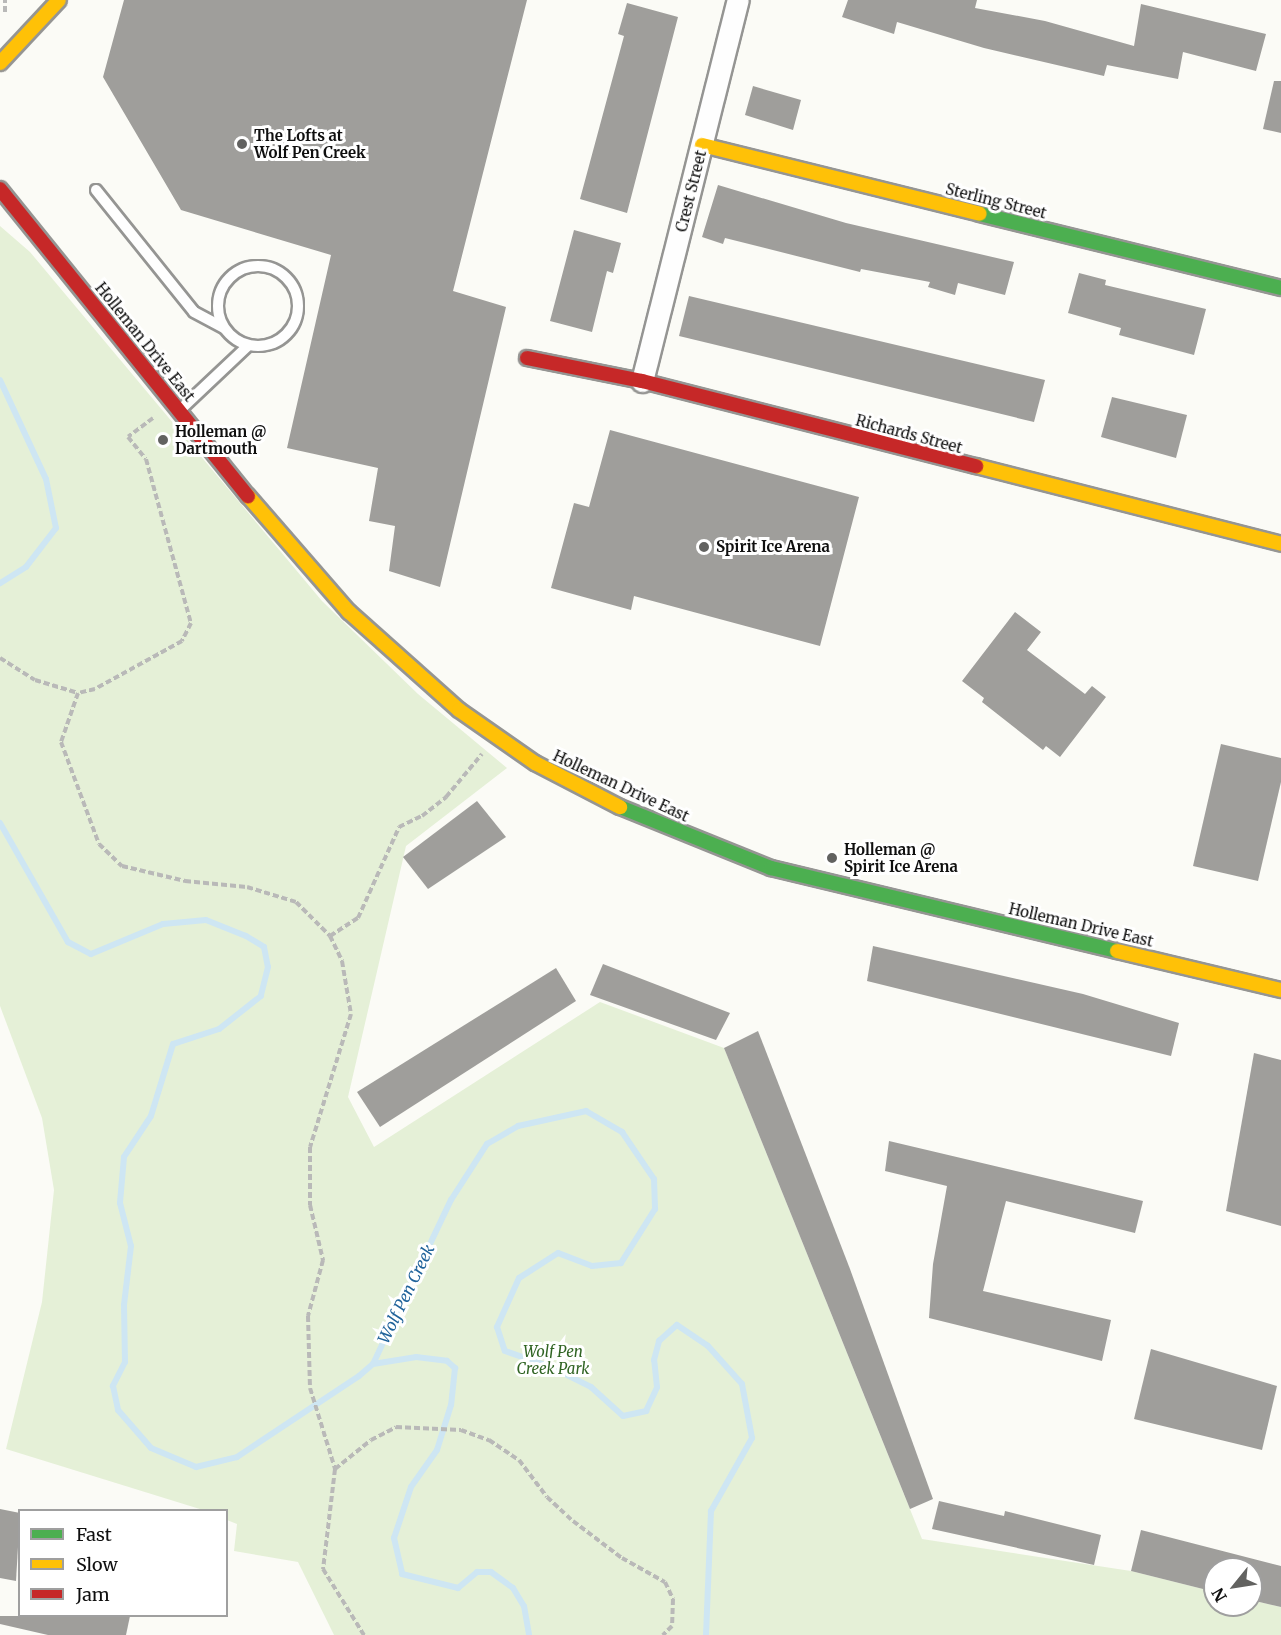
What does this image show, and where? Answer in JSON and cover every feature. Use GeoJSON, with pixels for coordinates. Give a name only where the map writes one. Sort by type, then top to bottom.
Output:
{"type":"FeatureCollection","features":[{"type":"Feature","properties":{"kind":"street"},"geometry":{"type":"LineString","coordinates":[[0,63],[59,0]]}},
{"type":"Feature","properties":{"kind":"street","name":"Crest Street"},"geometry":{"type":"LineString","coordinates":[[642,381],[738,0]]}},
{"type":"Feature","properties":{"kind":"street","name":"Sterling Street"},"geometry":{"type":"LineString","coordinates":[[702,145],[1281,288]]}},
{"type":"Feature","properties":{"kind":"street","name":"Holleman Drive East"},"geometry":{"type":"LineString","coordinates":[[0,189],[276,531],[349,612],[459,710],[535,763],[615,805],[771,868],[1281,990]]}},
{"type":"Feature","properties":{"kind":"street","name":"Richards Street"},"geometry":{"type":"LineString","coordinates":[[528,358],[642,381],[1281,544]]}},
{"type":"Feature","properties":{"kind":"lane"},"geometry":{"type":"LineString","coordinates":[[96,190],[194,312],[224,328],[233,338],[249,345],[271,344],[282,338],[297,316],[294,290],[276,271],[250,267],[228,279],[218,303],[224,328]]}},
{"type":"Feature","properties":{"kind":"lane"},"geometry":{"type":"LineString","coordinates":[[175,406],[249,345]]}},
{"type":"Feature","properties":{"kind":"path"},"geometry":{"type":"LineString","coordinates":[[4,12],[5,0]]}},
{"type":"Feature","properties":{"kind":"path"},"geometry":{"type":"LineString","coordinates":[[0,658],[34,680],[78,693],[95,689],[182,641],[191,624],[146,459],[128,437],[175,406]]}},
{"type":"Feature","properties":{"kind":"path"},"geometry":{"type":"LineString","coordinates":[[78,693],[61,742],[99,844],[122,866],[185,881],[247,887],[296,902],[330,936],[342,961],[351,1014],[310,1147],[309,1205],[323,1260],[308,1316],[310,1388],[336,1469],[323,1569],[364,1635]]}},
{"type":"Feature","properties":{"kind":"path"},"geometry":{"type":"LineString","coordinates":[[330,936],[358,918],[399,827],[422,816],[446,797],[484,752]]}},
{"type":"Feature","properties":{"kind":"path"},"geometry":{"type":"LineString","coordinates":[[336,1469],[371,1440],[396,1427],[461,1430],[489,1440],[519,1460],[547,1497],[573,1521],[622,1558],[665,1582],[674,1599],[672,1626],[663,1635]]}},
{"type":"Feature","properties":{"kind":"green space","name":"Wolf Pen Creek Park"},"geometry":{"type":"Polygon","coordinates":[[[0,226],[30,252],[322,601],[418,694],[507,768],[406,846],[348,1097],[374,1147],[600,1002],[724,1048],[922,1539],[1131,1571],[1203,1589],[1203,1617],[1263,1617],[1263,1603],[1281,1607],[1281,1635],[334,1635],[298,1562],[234,1551],[237,1524],[228,1520],[228,1509],[200,1509],[6,1449],[42,1302],[54,1190],[42,1118],[0,1006],[0,226]]]}},
{"type":"Feature","properties":{"kind":"building"},"geometry":{"type":"Polygon","coordinates":[[[124,0],[527,0],[453,291],[506,307],[440,587],[389,571],[395,526],[369,521],[378,468],[287,448],[331,255],[181,210],[103,77],[124,0]]]}},
{"type":"Feature","properties":{"kind":"building"},"geometry":{"type":"Polygon","coordinates":[[[848,0],[977,0],[975,8],[1045,21],[1134,46],[1141,4],[1266,34],[1256,71],[1183,52],[1178,79],[1107,65],[1104,76],[984,48],[897,22],[894,34],[842,17],[848,0]]]}},
{"type":"Feature","properties":{"kind":"building"},"geometry":{"type":"Polygon","coordinates":[[[627,3],[678,17],[627,213],[580,199],[624,36],[618,34],[627,3]]]}},
{"type":"Feature","properties":{"kind":"building"},"geometry":{"type":"Polygon","coordinates":[[[1274,81],[1281,81],[1281,133],[1263,129],[1274,81]]]}},
{"type":"Feature","properties":{"kind":"building"},"geometry":{"type":"Polygon","coordinates":[[[753,86],[801,100],[793,130],[745,115],[753,86]]]}},
{"type":"Feature","properties":{"kind":"building"},"geometry":{"type":"Polygon","coordinates":[[[718,185],[846,223],[1014,262],[1005,295],[958,283],[955,295],[928,287],[930,282],[861,269],[860,272],[725,238],[723,244],[702,237],[718,185]]]}},
{"type":"Feature","properties":{"kind":"building"},"geometry":{"type":"Polygon","coordinates":[[[574,230],[621,243],[613,273],[607,271],[592,332],[550,321],[574,230]]]}},
{"type":"Feature","properties":{"kind":"building"},"geometry":{"type":"Polygon","coordinates":[[[1079,273],[1106,280],[1105,285],[1206,309],[1194,355],[1119,335],[1121,328],[1068,313],[1079,273]]]}},
{"type":"Feature","properties":{"kind":"building"},"geometry":{"type":"Polygon","coordinates":[[[689,296],[1045,380],[1034,422],[679,336],[689,296]]]}},
{"type":"Feature","properties":{"kind":"building"},"geometry":{"type":"Polygon","coordinates":[[[1112,397],[1187,415],[1176,458],[1101,437],[1112,397]]]}},
{"type":"Feature","properties":{"kind":"building","name":"Spirit Ice Arena"},"geometry":{"type":"Polygon","coordinates":[[[610,430],[859,497],[820,646],[634,596],[631,610],[551,588],[574,503],[589,507],[610,430]]]}},
{"type":"Feature","properties":{"kind":"building"},"geometry":{"type":"Polygon","coordinates":[[[1015,612],[1041,632],[1027,650],[1085,694],[1092,686],[1106,697],[1060,757],[1046,746],[1043,750],[982,702],[984,698],[962,681],[1015,612]]]}},
{"type":"Feature","properties":{"kind":"building"},"geometry":{"type":"Polygon","coordinates":[[[1221,744],[1281,758],[1281,782],[1258,881],[1193,866],[1221,744]]]}},
{"type":"Feature","properties":{"kind":"building"},"geometry":{"type":"Polygon","coordinates":[[[477,801],[506,837],[428,889],[403,857],[477,801]]]}},
{"type":"Feature","properties":{"kind":"building"},"geometry":{"type":"Polygon","coordinates":[[[873,946],[1083,994],[1179,1023],[1171,1056],[867,981],[873,946]]]}},
{"type":"Feature","properties":{"kind":"building"},"geometry":{"type":"Polygon","coordinates":[[[603,964],[730,1013],[716,1040],[590,995],[603,964]]]}},
{"type":"Feature","properties":{"kind":"building"},"geometry":{"type":"Polygon","coordinates":[[[556,968],[576,1001],[380,1127],[357,1092],[556,968]]]}},
{"type":"Feature","properties":{"kind":"building"},"geometry":{"type":"Polygon","coordinates":[[[758,1031],[850,1269],[933,1499],[910,1509],[724,1048],[758,1031]]]}},
{"type":"Feature","properties":{"kind":"building"},"geometry":{"type":"Polygon","coordinates":[[[1254,1053],[1281,1060],[1281,1226],[1226,1211],[1254,1053]]]}},
{"type":"Feature","properties":{"kind":"building"},"geometry":{"type":"Polygon","coordinates":[[[889,1141],[1143,1201],[1135,1233],[1006,1201],[983,1291],[1111,1320],[1102,1361],[929,1318],[933,1264],[947,1186],[885,1171],[889,1141]]]}},
{"type":"Feature","properties":{"kind":"building"},"geometry":{"type":"Polygon","coordinates":[[[1151,1349],[1277,1386],[1262,1450],[1134,1419],[1151,1349]]]}},
{"type":"Feature","properties":{"kind":"building"},"geometry":{"type":"Polygon","coordinates":[[[939,1501],[1004,1516],[1005,1511],[1101,1535],[1094,1565],[932,1529],[939,1501]]]}},
{"type":"Feature","properties":{"kind":"building"},"geometry":{"type":"Polygon","coordinates":[[[0,1509],[18,1513],[18,1547],[16,1581],[0,1578],[0,1509]]]}},
{"type":"Feature","properties":{"kind":"building"},"geometry":{"type":"Polygon","coordinates":[[[1141,1530],[1246,1557],[1203,1557],[1203,1589],[1131,1571],[1141,1530]]]}},
{"type":"Feature","properties":{"kind":"building"},"geometry":{"type":"Polygon","coordinates":[[[1263,1561],[1281,1566],[1281,1607],[1263,1603],[1263,1561]]]}},
{"type":"Feature","properties":{"kind":"building"},"geometry":{"type":"Polygon","coordinates":[[[0,1616],[130,1617],[126,1635],[48,1635],[0,1624],[0,1616]]]}},
{"type":"Feature","properties":{"kind":"waterway","name":"Wolf Pen Creek"},"geometry":{"type":"LineString","coordinates":[[0,380],[46,479],[56,528],[26,567],[0,583]]}},
{"type":"Feature","properties":{"kind":"waterway","name":"Wolf Pen Creek"},"geometry":{"type":"LineString","coordinates":[[0,823],[68,942],[91,954],[163,924],[206,920],[246,936],[264,947],[268,967],[261,996],[219,1029],[173,1044],[151,1116],[124,1157],[120,1203],[131,1246],[124,1305],[125,1362],[113,1386],[118,1410],[151,1448],[196,1467],[237,1457],[359,1376],[373,1364],[451,1200],[487,1144],[518,1126],[586,1111],[622,1132],[654,1179],[655,1209],[621,1263],[592,1266],[558,1253],[519,1278],[497,1327],[505,1351],[551,1367],[591,1387],[623,1416],[646,1411],[657,1387],[654,1360],[659,1341],[677,1325],[708,1346],[742,1384],[752,1438],[711,1511],[706,1635]]}},
{"type":"Feature","properties":{"kind":"waterway"},"geometry":{"type":"LineString","coordinates":[[373,1364],[416,1357],[447,1361],[455,1368],[451,1405],[437,1450],[411,1487],[394,1538],[402,1574],[458,1588],[477,1572],[491,1572],[513,1588],[524,1606],[529,1635]]}},
{"type":"Feature","properties":{"kind":"traffic: fast"},"geometry":{"type":"LineString","coordinates":[[980,214],[1281,288]]}},
{"type":"Feature","properties":{"kind":"traffic: fast"},"geometry":{"type":"LineString","coordinates":[[620,807],[771,868],[1117,951]]}},
{"type":"Feature","properties":{"kind":"traffic: slow"},"geometry":{"type":"LineString","coordinates":[[0,63],[59,0]]}},
{"type":"Feature","properties":{"kind":"traffic: slow"},"geometry":{"type":"LineString","coordinates":[[702,145],[980,214]]}},
{"type":"Feature","properties":{"kind":"traffic: slow"},"geometry":{"type":"LineString","coordinates":[[976,466],[1281,544]]}},
{"type":"Feature","properties":{"kind":"traffic: slow"},"geometry":{"type":"LineString","coordinates":[[248,496],[349,612],[459,710],[535,763],[620,807]]}},
{"type":"Feature","properties":{"kind":"traffic: slow"},"geometry":{"type":"LineString","coordinates":[[1117,951],[1281,990]]}},
{"type":"Feature","properties":{"kind":"traffic: jam"},"geometry":{"type":"LineString","coordinates":[[0,189],[248,496]]}},
{"type":"Feature","properties":{"kind":"traffic: jam"},"geometry":{"type":"LineString","coordinates":[[527,358],[642,381],[976,466]]}},
{"type":"Feature","properties":{"kind":"place","name":"The Lofts at Wolf Pen Creek"},"geometry":{"type":"Point","coordinates":[242,144]}},
{"type":"Feature","properties":{"kind":"place","name":"Holleman @ Dartmouth"},"geometry":{"type":"Point","coordinates":[163,440]}},
{"type":"Feature","properties":{"kind":"place","name":"Spirit Ice Arena"},"geometry":{"type":"Point","coordinates":[704,547]}},
{"type":"Feature","properties":{"kind":"place","name":"Holleman @ Spirit Ice Arena"},"geometry":{"type":"Point","coordinates":[832,858]}}]}
